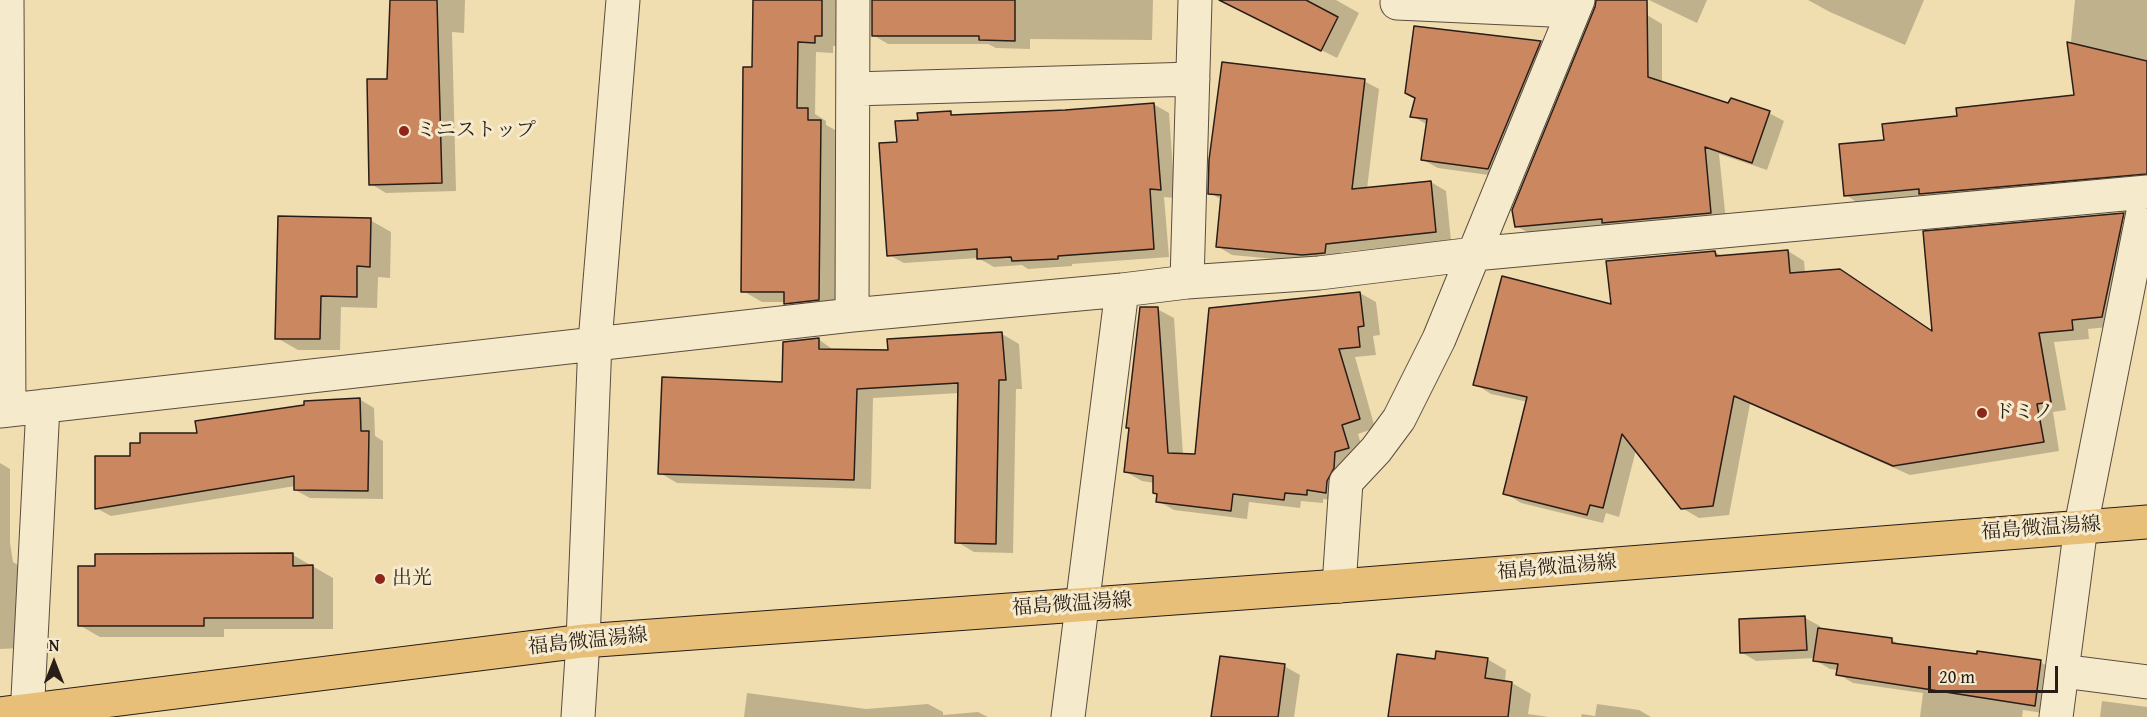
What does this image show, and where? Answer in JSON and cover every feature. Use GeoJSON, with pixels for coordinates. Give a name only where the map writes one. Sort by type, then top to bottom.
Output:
{"type":"FeatureCollection","features":[{"type":"Feature","properties":{"kind":"main road","name":"福島微温湯線"},"geometry":{"type":"LineString","coordinates":[[18,714],[584,641],[1339,586],[2147,522]]}},
{"type":"Feature","properties":{"kind":"street"},"geometry":{"type":"LineString","coordinates":[[7,0],[4,411],[596,342],[852,315],[1187,282],[1319,273],[1474,254],[2147,192],[2081,526],[2055,717]]}},
{"type":"Feature","properties":{"kind":"street"},"geometry":{"type":"LineString","coordinates":[[578,717],[584,641],[596,342],[623,0]]}},
{"type":"Feature","properties":{"kind":"street"},"geometry":{"type":"LineString","coordinates":[[852,315],[853,0]]}},
{"type":"Feature","properties":{"kind":"street"},"geometry":{"type":"LineString","coordinates":[[1187,282],[1195,0]]}},
{"type":"Feature","properties":{"kind":"street"},"geometry":{"type":"LineString","coordinates":[[1339,586],[1346,482],[1376,450],[1398,419],[1439,339],[1575,5],[1397,3]]}},
{"type":"Feature","properties":{"kind":"street"},"geometry":{"type":"LineString","coordinates":[[853,89],[1193,79]]}},
{"type":"Feature","properties":{"kind":"street"},"geometry":{"type":"LineString","coordinates":[[1068,717],[1122,290]]}},
{"type":"Feature","properties":{"kind":"street"},"geometry":{"type":"LineString","coordinates":[[18,714],[43,406]]}},
{"type":"Feature","properties":{"kind":"street"},"geometry":{"type":"LineString","coordinates":[[2062,671],[2147,681]]}},
{"type":"Feature","properties":{"kind":"building","name":"ミニストップ"},"geometry":{"type":"Polygon","coordinates":[[[390,0],[437,0],[442,183],[369,185],[367,79],[387,79],[390,0]]]}},
{"type":"Feature","properties":{"kind":"building"},"geometry":{"type":"Polygon","coordinates":[[[753,0],[822,0],[822,36],[815,36],[815,43],[798,42],[797,108],[808,108],[808,120],[821,120],[819,300],[784,304],[784,292],[741,292],[743,67],[752,67],[753,0]]]}},
{"type":"Feature","properties":{"kind":"building"},"geometry":{"type":"Polygon","coordinates":[[[872,0],[1015,0],[1015,41],[979,40],[979,36],[872,36],[872,0]]]}},
{"type":"Feature","properties":{"kind":"building"},"geometry":{"type":"Polygon","coordinates":[[[1219,0],[1306,0],[1338,17],[1321,51],[1219,0]]]}},
{"type":"Feature","properties":{"kind":"building"},"geometry":{"type":"Polygon","coordinates":[[[1596,0],[1647,0],[1648,77],[1728,103],[1731,98],[1770,111],[1752,163],[1705,147],[1711,213],[1602,223],[1602,219],[1515,227],[1512,210],[1596,0]]]}},
{"type":"Feature","properties":{"kind":"building"},"geometry":{"type":"Polygon","coordinates":[[[1414,26],[1541,41],[1488,169],[1421,160],[1427,119],[1410,117],[1415,98],[1405,93],[1414,26]]]}},
{"type":"Feature","properties":{"kind":"building"},"geometry":{"type":"Polygon","coordinates":[[[2067,42],[2147,61],[2147,174],[1919,194],[1919,189],[1844,196],[1839,144],[1884,140],[1882,124],[1957,116],[1956,108],[2074,95],[2067,42]]]}},
{"type":"Feature","properties":{"kind":"building"},"geometry":{"type":"Polygon","coordinates":[[[1222,62],[1365,79],[1352,189],[1431,181],[1436,232],[1326,244],[1325,253],[1302,255],[1216,247],[1221,195],[1208,194],[1209,160],[1222,62]]]}},
{"type":"Feature","properties":{"kind":"building"},"geometry":{"type":"Polygon","coordinates":[[[1154,103],[1161,190],[1150,189],[1154,249],[1058,256],[1058,259],[1012,261],[1011,257],[977,259],[977,249],[887,256],[879,143],[897,142],[895,121],[918,120],[917,113],[951,111],[951,115],[1154,103]]]}},
{"type":"Feature","properties":{"kind":"building"},"geometry":{"type":"Polygon","coordinates":[[[2124,213],[2102,317],[2072,320],[2073,330],[2039,333],[2051,402],[2037,404],[2044,442],[1893,466],[1734,396],[1713,506],[1681,509],[1622,434],[1603,508],[1590,505],[1587,515],[1503,494],[1527,397],[1473,385],[1502,276],[1611,304],[1606,261],[1715,251],[1716,256],[1788,250],[1790,273],[1840,269],[1932,331],[1923,231],[2124,213]]]}},
{"type":"Feature","properties":{"kind":"building"},"geometry":{"type":"Polygon","coordinates":[[[278,216],[371,218],[370,267],[357,266],[357,297],[321,296],[320,339],[275,339],[278,216]]]}},
{"type":"Feature","properties":{"kind":"building"},"geometry":{"type":"Polygon","coordinates":[[[1360,292],[1364,326],[1358,327],[1360,347],[1339,349],[1360,419],[1342,425],[1349,448],[1335,452],[1334,468],[1327,481],[1326,493],[1307,490],[1307,495],[1285,493],[1284,500],[1233,494],[1231,511],[1156,502],[1157,494],[1153,493],[1153,476],[1124,472],[1129,428],[1126,428],[1140,307],[1158,307],[1168,453],[1195,454],[1209,308],[1360,292]]]}},
{"type":"Feature","properties":{"kind":"building"},"geometry":{"type":"Polygon","coordinates":[[[1002,332],[1006,380],[999,380],[996,544],[955,543],[958,383],[857,389],[854,480],[658,474],[662,377],[782,382],[783,342],[819,338],[819,349],[888,350],[887,339],[1002,332]]]}},
{"type":"Feature","properties":{"kind":"building"},"geometry":{"type":"Polygon","coordinates":[[[360,398],[361,431],[369,431],[368,491],[294,490],[294,476],[95,509],[95,456],[130,456],[130,443],[140,443],[140,433],[197,433],[195,421],[304,405],[304,401],[360,398]]]}},
{"type":"Feature","properties":{"kind":"building"},"geometry":{"type":"Polygon","coordinates":[[[293,553],[293,566],[313,565],[313,618],[204,618],[204,626],[78,626],[78,566],[95,566],[95,554],[293,553]]]}},
{"type":"Feature","properties":{"kind":"building"},"geometry":{"type":"Polygon","coordinates":[[[1805,616],[1807,650],[1740,653],[1739,619],[1805,616]]]}},
{"type":"Feature","properties":{"kind":"building"},"geometry":{"type":"Polygon","coordinates":[[[1818,628],[1892,638],[1892,643],[2041,660],[2035,706],[1836,675],[1838,664],[1813,661],[1818,628]]]}},
{"type":"Feature","properties":{"kind":"building"},"geometry":{"type":"Polygon","coordinates":[[[1436,651],[1488,658],[1485,678],[1512,682],[1508,717],[1388,717],[1397,654],[1435,659],[1436,651]]]}},
{"type":"Feature","properties":{"kind":"building"},"geometry":{"type":"Polygon","coordinates":[[[1220,656],[1285,664],[1278,717],[1211,717],[1220,656]]]}},
{"type":"Feature","properties":{"kind":"place","name":"ミニストップ"},"geometry":{"type":"Point","coordinates":[404,131]}},
{"type":"Feature","properties":{"kind":"place","name":"ドミノ"},"geometry":{"type":"Point","coordinates":[1982,413]}},
{"type":"Feature","properties":{"kind":"place","name":"出光"},"geometry":{"type":"Point","coordinates":[380,579]}}]}
